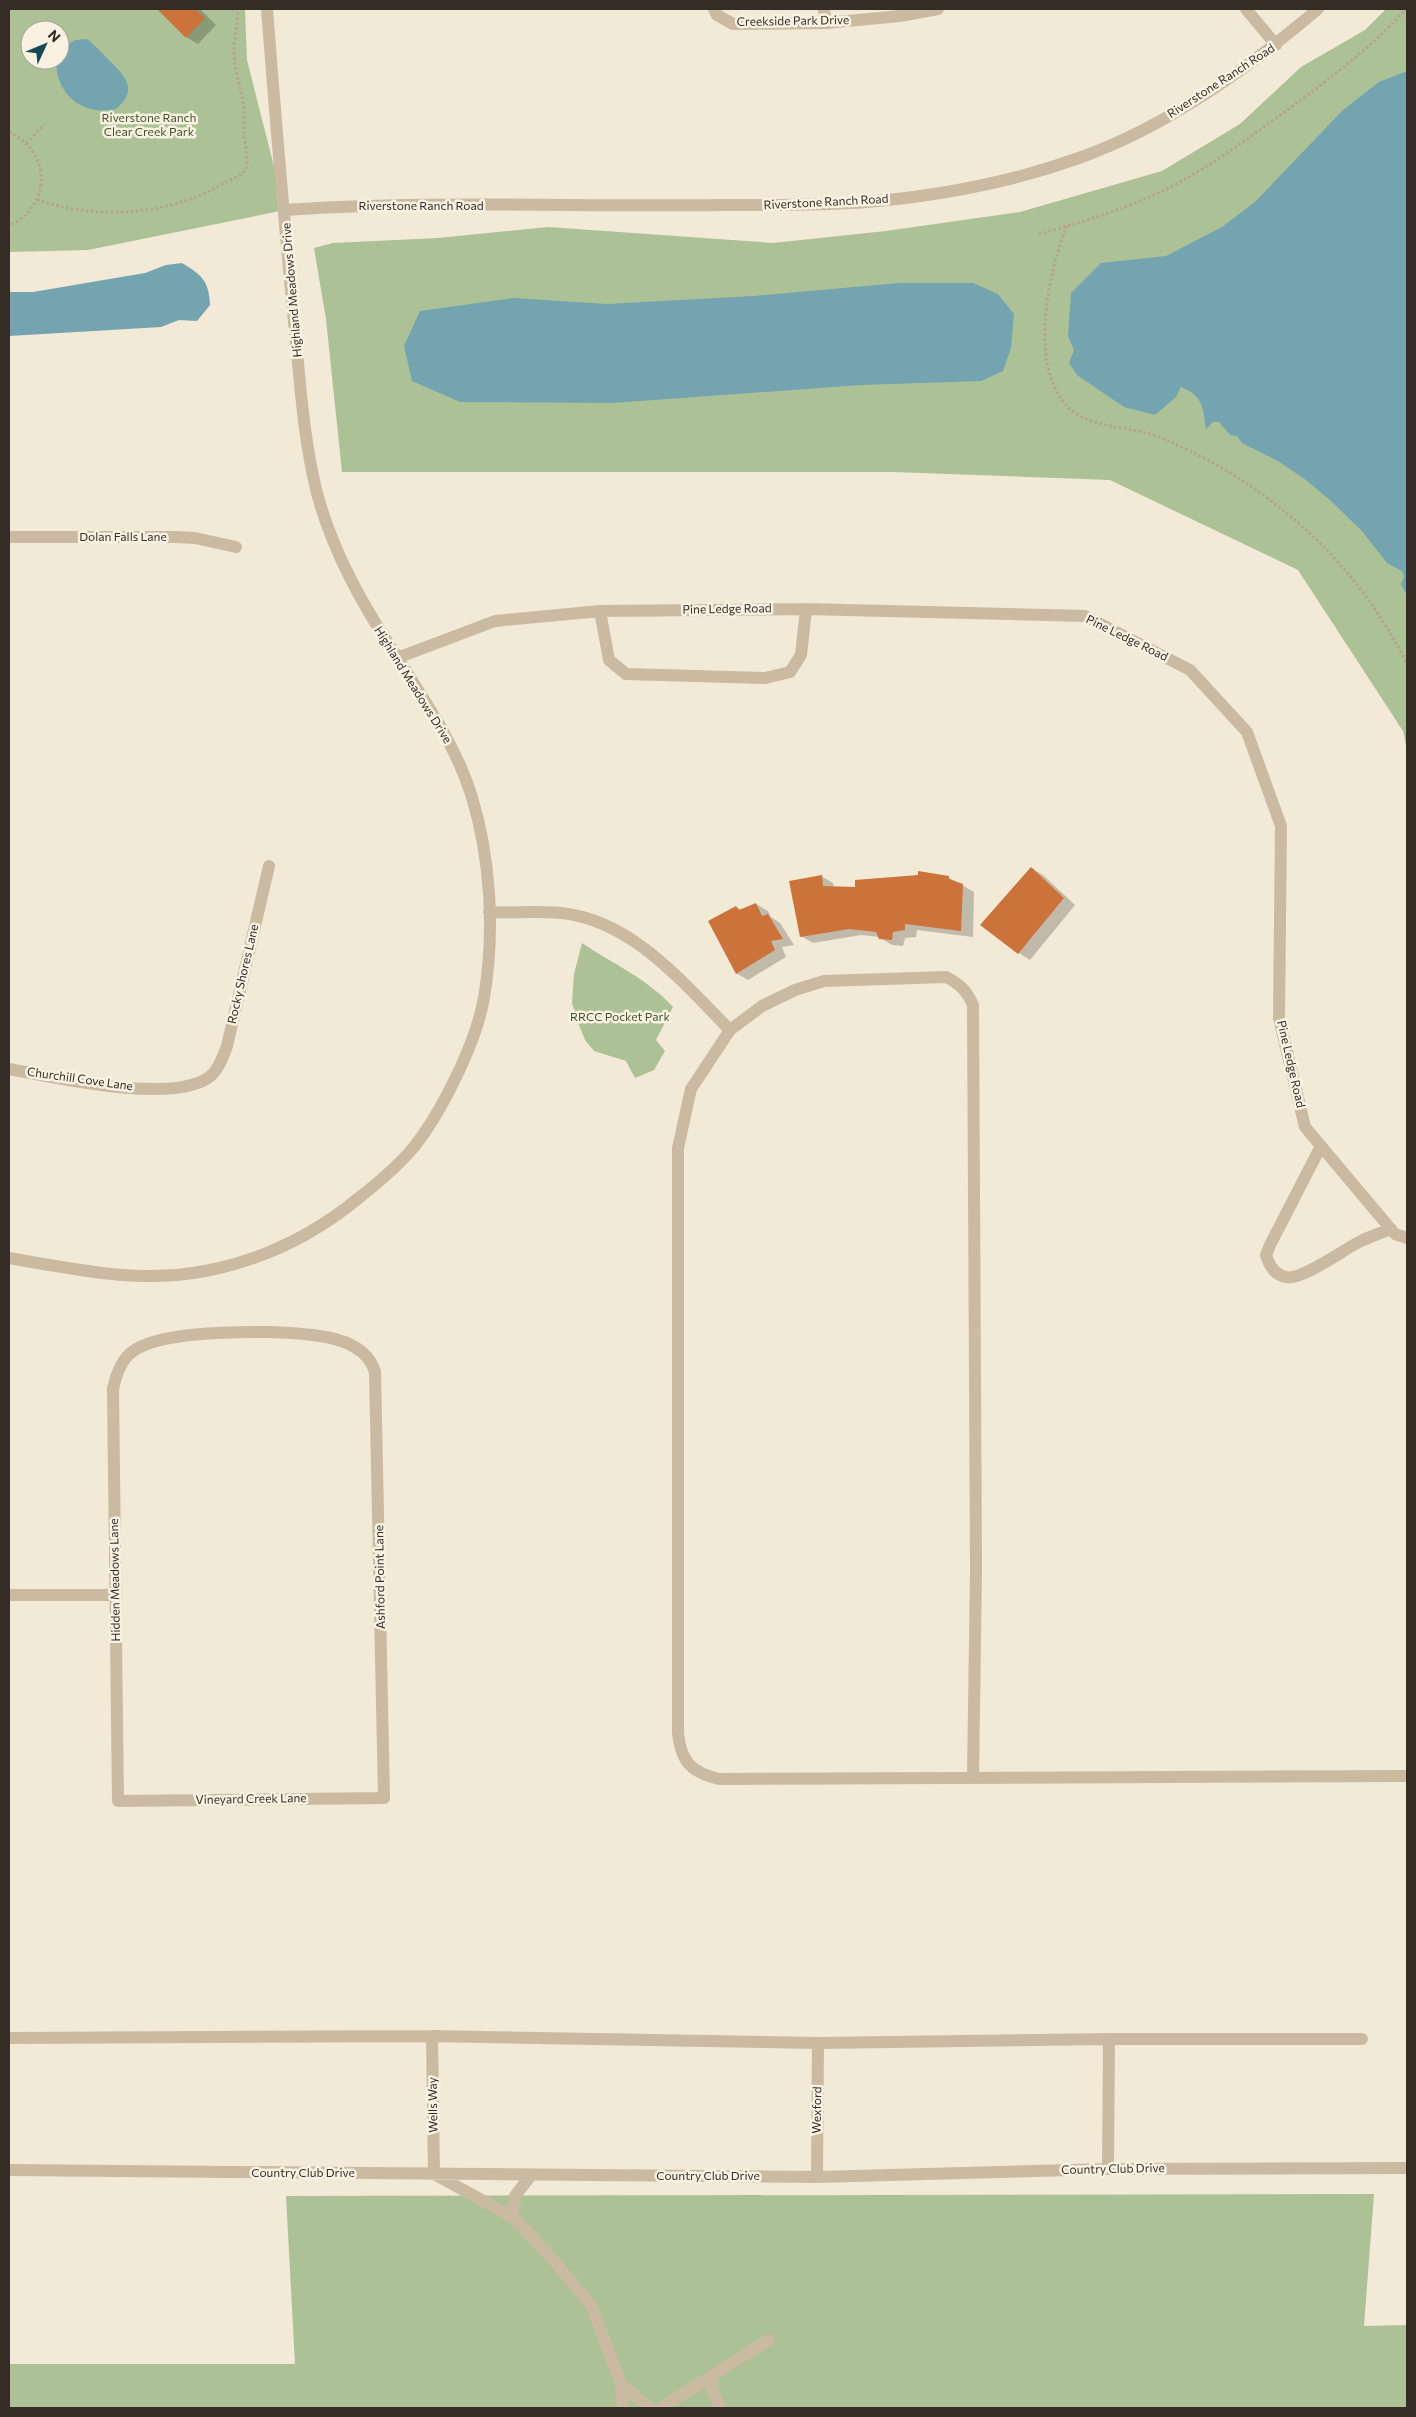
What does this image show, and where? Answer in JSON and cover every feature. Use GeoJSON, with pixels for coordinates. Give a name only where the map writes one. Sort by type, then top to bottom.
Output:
{"type":"FeatureCollection","features":[{"type":"Feature","properties":{"kind":"street","name":"Highland Meadows Drive"},"geometry":{"type":"LineString","coordinates":[[9,1258],[87,1272],[132,1276],[169,1276],[235,1265],[272,1253],[304,1237],[336,1216],[393,1169],[414,1147],[434,1119],[464,1061],[484,1001],[488,959],[488,877],[482,833],[469,790],[450,744],[364,606],[345,568],[330,533],[310,465],[267,9]]}},
{"type":"Feature","properties":{"kind":"street","name":"Creekside Park Drive"},"geometry":{"type":"LineString","coordinates":[[714,9],[717,15],[733,24],[826,23],[900,16],[938,9]]}},
{"type":"Feature","properties":{"kind":"street"},"geometry":{"type":"LineString","coordinates":[[824,9],[826,23]]}},
{"type":"Feature","properties":{"kind":"street"},"geometry":{"type":"LineString","coordinates":[[1246,9],[1276,45]]}},
{"type":"Feature","properties":{"kind":"street","name":"Riverstone Ranch Road"},"geometry":{"type":"LineString","coordinates":[[285,210],[397,205],[784,205],[867,202],[953,191],[1027,174],[1081,157],[1140,131],[1188,105],[1276,45],[1303,14],[1318,9]]}},
{"type":"Feature","properties":{"kind":"street","name":"Dolan Falls Lane"},"geometry":{"type":"LineString","coordinates":[[9,537],[176,537],[195,538],[236,547]]}},
{"type":"Feature","properties":{"kind":"street"},"geometry":{"type":"LineString","coordinates":[[600,611],[609,660],[626,674],[765,678],[790,672],[801,656],[806,609]]}},
{"type":"Feature","properties":{"kind":"street","name":"Pine Ledge Road"},"geometry":{"type":"LineString","coordinates":[[398,658],[494,621],[600,611],[806,609],[1085,616],[1190,670],[1247,732],[1281,826],[1279,1018],[1305,1127],[1395,1234],[1407,1238]]}},
{"type":"Feature","properties":{"kind":"street","name":"Rocky Shores Lane"},"geometry":{"type":"LineString","coordinates":[[209,1077],[219,1065],[225,1051],[268,866]]}},
{"type":"Feature","properties":{"kind":"street"},"geometry":{"type":"LineString","coordinates":[[489,912],[562,913],[593,920],[624,935],[654,956],[730,1030]]}},
{"type":"Feature","properties":{"kind":"street"},"geometry":{"type":"LineString","coordinates":[[973,1778],[976,1570],[974,1005],[968,993],[959,984],[946,977],[824,981],[795,990],[762,1006],[730,1030],[691,1089],[678,1148],[678,1733],[680,1751],[688,1763],[701,1774],[719,1779],[973,1778],[1407,1776]]}},
{"type":"Feature","properties":{"kind":"street","name":"Churchill Cove Lane"},"geometry":{"type":"LineString","coordinates":[[9,1069],[103,1085],[146,1088],[185,1085],[209,1077]]}},
{"type":"Feature","properties":{"kind":"street"},"geometry":{"type":"LineString","coordinates":[[1321,1146],[1270,1245],[1266,1256],[1270,1266],[1278,1274],[1287,1278],[1300,1275],[1358,1242],[1391,1229]]}},
{"type":"Feature","properties":{"kind":"street","name":"Ashford Point Lane"},"geometry":{"type":"LineString","coordinates":[[124,1361],[133,1351],[156,1341],[187,1336],[243,1332],[297,1334],[329,1338],[351,1346],[369,1358],[373,1365],[377,1383],[384,1798]]}},
{"type":"Feature","properties":{"kind":"street","name":"Hidden Meadows Lane"},"geometry":{"type":"LineString","coordinates":[[118,1801],[113,1388],[124,1361]]}},
{"type":"Feature","properties":{"kind":"street"},"geometry":{"type":"LineString","coordinates":[[9,1595],[115,1595]]}},
{"type":"Feature","properties":{"kind":"street","name":"Vineyard Creek Lane"},"geometry":{"type":"LineString","coordinates":[[118,1801],[384,1798]]}},
{"type":"Feature","properties":{"kind":"street"},"geometry":{"type":"LineString","coordinates":[[9,2038],[432,2036],[818,2043],[1109,2039],[1362,2039]]}},
{"type":"Feature","properties":{"kind":"street","name":"Wells Way"},"geometry":{"type":"LineString","coordinates":[[432,2036],[434,2174]]}},
{"type":"Feature","properties":{"kind":"street"},"geometry":{"type":"LineString","coordinates":[[1108,2168],[1109,2039]]}},
{"type":"Feature","properties":{"kind":"street","name":"Wexford"},"geometry":{"type":"LineString","coordinates":[[817,2177],[818,2043]]}},
{"type":"Feature","properties":{"kind":"street","name":"Country Club Drive"},"geometry":{"type":"LineString","coordinates":[[9,2170],[817,2177],[1108,2168],[1407,2168]]}},
{"type":"Feature","properties":{"kind":"street"},"geometry":{"type":"LineString","coordinates":[[434,2174],[513,2217],[549,2254],[591,2305],[622,2384],[623,2408]]}},
{"type":"Feature","properties":{"kind":"street"},"geometry":{"type":"LineString","coordinates":[[513,2217],[516,2196],[531,2174]]}},
{"type":"Feature","properties":{"kind":"street"},"geometry":{"type":"LineString","coordinates":[[660,2408],[768,2340]]}},
{"type":"Feature","properties":{"kind":"street"},"geometry":{"type":"LineString","coordinates":[[712,2376],[712,2390],[720,2408]]}},
{"type":"Feature","properties":{"kind":"street"},"geometry":{"type":"LineString","coordinates":[[622,2384],[650,2408]]}},
{"type":"Feature","properties":{"kind":"path"},"geometry":{"type":"LineString","coordinates":[[37,200],[58,207],[84,210],[115,212],[150,209],[189,201],[207,194],[243,173],[247,162],[243,106],[234,50],[238,9]]}},
{"type":"Feature","properties":{"kind":"path"},"geometry":{"type":"LineString","coordinates":[[1039,234],[1095,219],[1149,197],[1198,171],[1250,138],[1370,47],[1406,9]]}},
{"type":"Feature","properties":{"kind":"path"},"geometry":{"type":"LineString","coordinates":[[26,143],[44,125]]}},
{"type":"Feature","properties":{"kind":"path"},"geometry":{"type":"LineString","coordinates":[[9,132],[33,150],[40,170],[41,183],[37,200],[25,216],[9,226]]}},
{"type":"Feature","properties":{"kind":"path"},"geometry":{"type":"LineString","coordinates":[[1067,226],[1056,252],[1046,304],[1046,354],[1055,390],[1067,406],[1082,418],[1146,432],[1187,449],[1240,478],[1299,522],[1349,573],[1382,619],[1407,664]]}},
{"type":"Feature","properties":{"kind":"green space","name":"Riverstone Ranch Clear Creek Park"},"geometry":{"type":"Polygon","coordinates":[[[9,9],[245,9],[247,60],[285,210],[88,250],[9,252],[9,9]]]}},
{"type":"Feature","properties":{"kind":"green space"},"geometry":{"type":"Polygon","coordinates":[[[1386,9],[1407,9],[1407,750],[1403,731],[1298,570],[1110,480],[893,472],[342,472],[326,319],[314,248],[333,243],[438,238],[548,227],[773,243],[886,231],[1020,212],[1162,171],[1240,124],[1301,67],[1365,30],[1386,9]]]}},
{"type":"Feature","properties":{"kind":"green space","name":"RRCC Pocket Park"},"geometry":{"type":"Polygon","coordinates":[[[582,943],[653,988],[673,1007],[656,1040],[665,1051],[654,1070],[635,1078],[626,1061],[594,1051],[585,1040],[572,1003],[574,974],[582,943]]]}},
{"type":"Feature","properties":{"kind":"green space"},"geometry":{"type":"Polygon","coordinates":[[[1374,2194],[1364,2326],[1407,2325],[1407,2408],[9,2408],[9,2364],[295,2364],[286,2196],[1374,2194]]]}},
{"type":"Feature","properties":{"kind":"water"},"geometry":{"type":"Polygon","coordinates":[[[87,39],[124,76],[127,82],[127,95],[116,109],[93,109],[83,106],[74,101],[61,85],[57,70],[70,70],[70,43],[76,40],[87,39]]]}},
{"type":"Feature","properties":{"kind":"water"},"geometry":{"type":"Polygon","coordinates":[[[1407,71],[1407,596],[1401,584],[1404,577],[1402,571],[1387,563],[1362,531],[1306,480],[1278,461],[1242,443],[1237,436],[1230,435],[1219,422],[1213,422],[1206,429],[1203,408],[1194,394],[1181,387],[1176,397],[1155,415],[1124,407],[1077,375],[1069,363],[1074,350],[1068,336],[1071,293],[1101,263],[1166,256],[1222,227],[1256,201],[1343,110],[1379,82],[1407,71]]]}},
{"type":"Feature","properties":{"kind":"water"},"geometry":{"type":"Polygon","coordinates":[[[182,263],[199,275],[208,290],[210,305],[197,321],[179,320],[161,327],[9,336],[9,292],[33,292],[145,273],[166,265],[182,263]]]}},
{"type":"Feature","properties":{"kind":"water"},"geometry":{"type":"Polygon","coordinates":[[[899,283],[973,283],[998,294],[1014,314],[1011,348],[1003,371],[981,381],[861,385],[612,403],[460,402],[412,381],[404,346],[420,311],[513,298],[607,304],[754,296],[899,283]]]}},
{"type":"Feature","properties":{"kind":"building"},"geometry":{"type":"Polygon","coordinates":[[[157,9],[196,9],[205,18],[186,38],[157,9]]]}},
{"type":"Feature","properties":{"kind":"building"},"geometry":{"type":"Polygon","coordinates":[[[1031,867],[1064,898],[1018,954],[980,925],[1031,867]]]}},
{"type":"Feature","properties":{"kind":"building"},"geometry":{"type":"Polygon","coordinates":[[[918,871],[949,876],[949,879],[963,884],[961,931],[905,924],[905,930],[893,932],[892,940],[879,939],[876,932],[849,929],[800,937],[789,881],[822,875],[823,886],[855,887],[855,880],[918,875],[918,871]]]}},
{"type":"Feature","properties":{"kind":"building"},"geometry":{"type":"Polygon","coordinates":[[[756,903],[762,916],[768,914],[783,939],[771,941],[775,950],[736,974],[708,921],[736,906],[739,910],[756,903]]]}}]}
